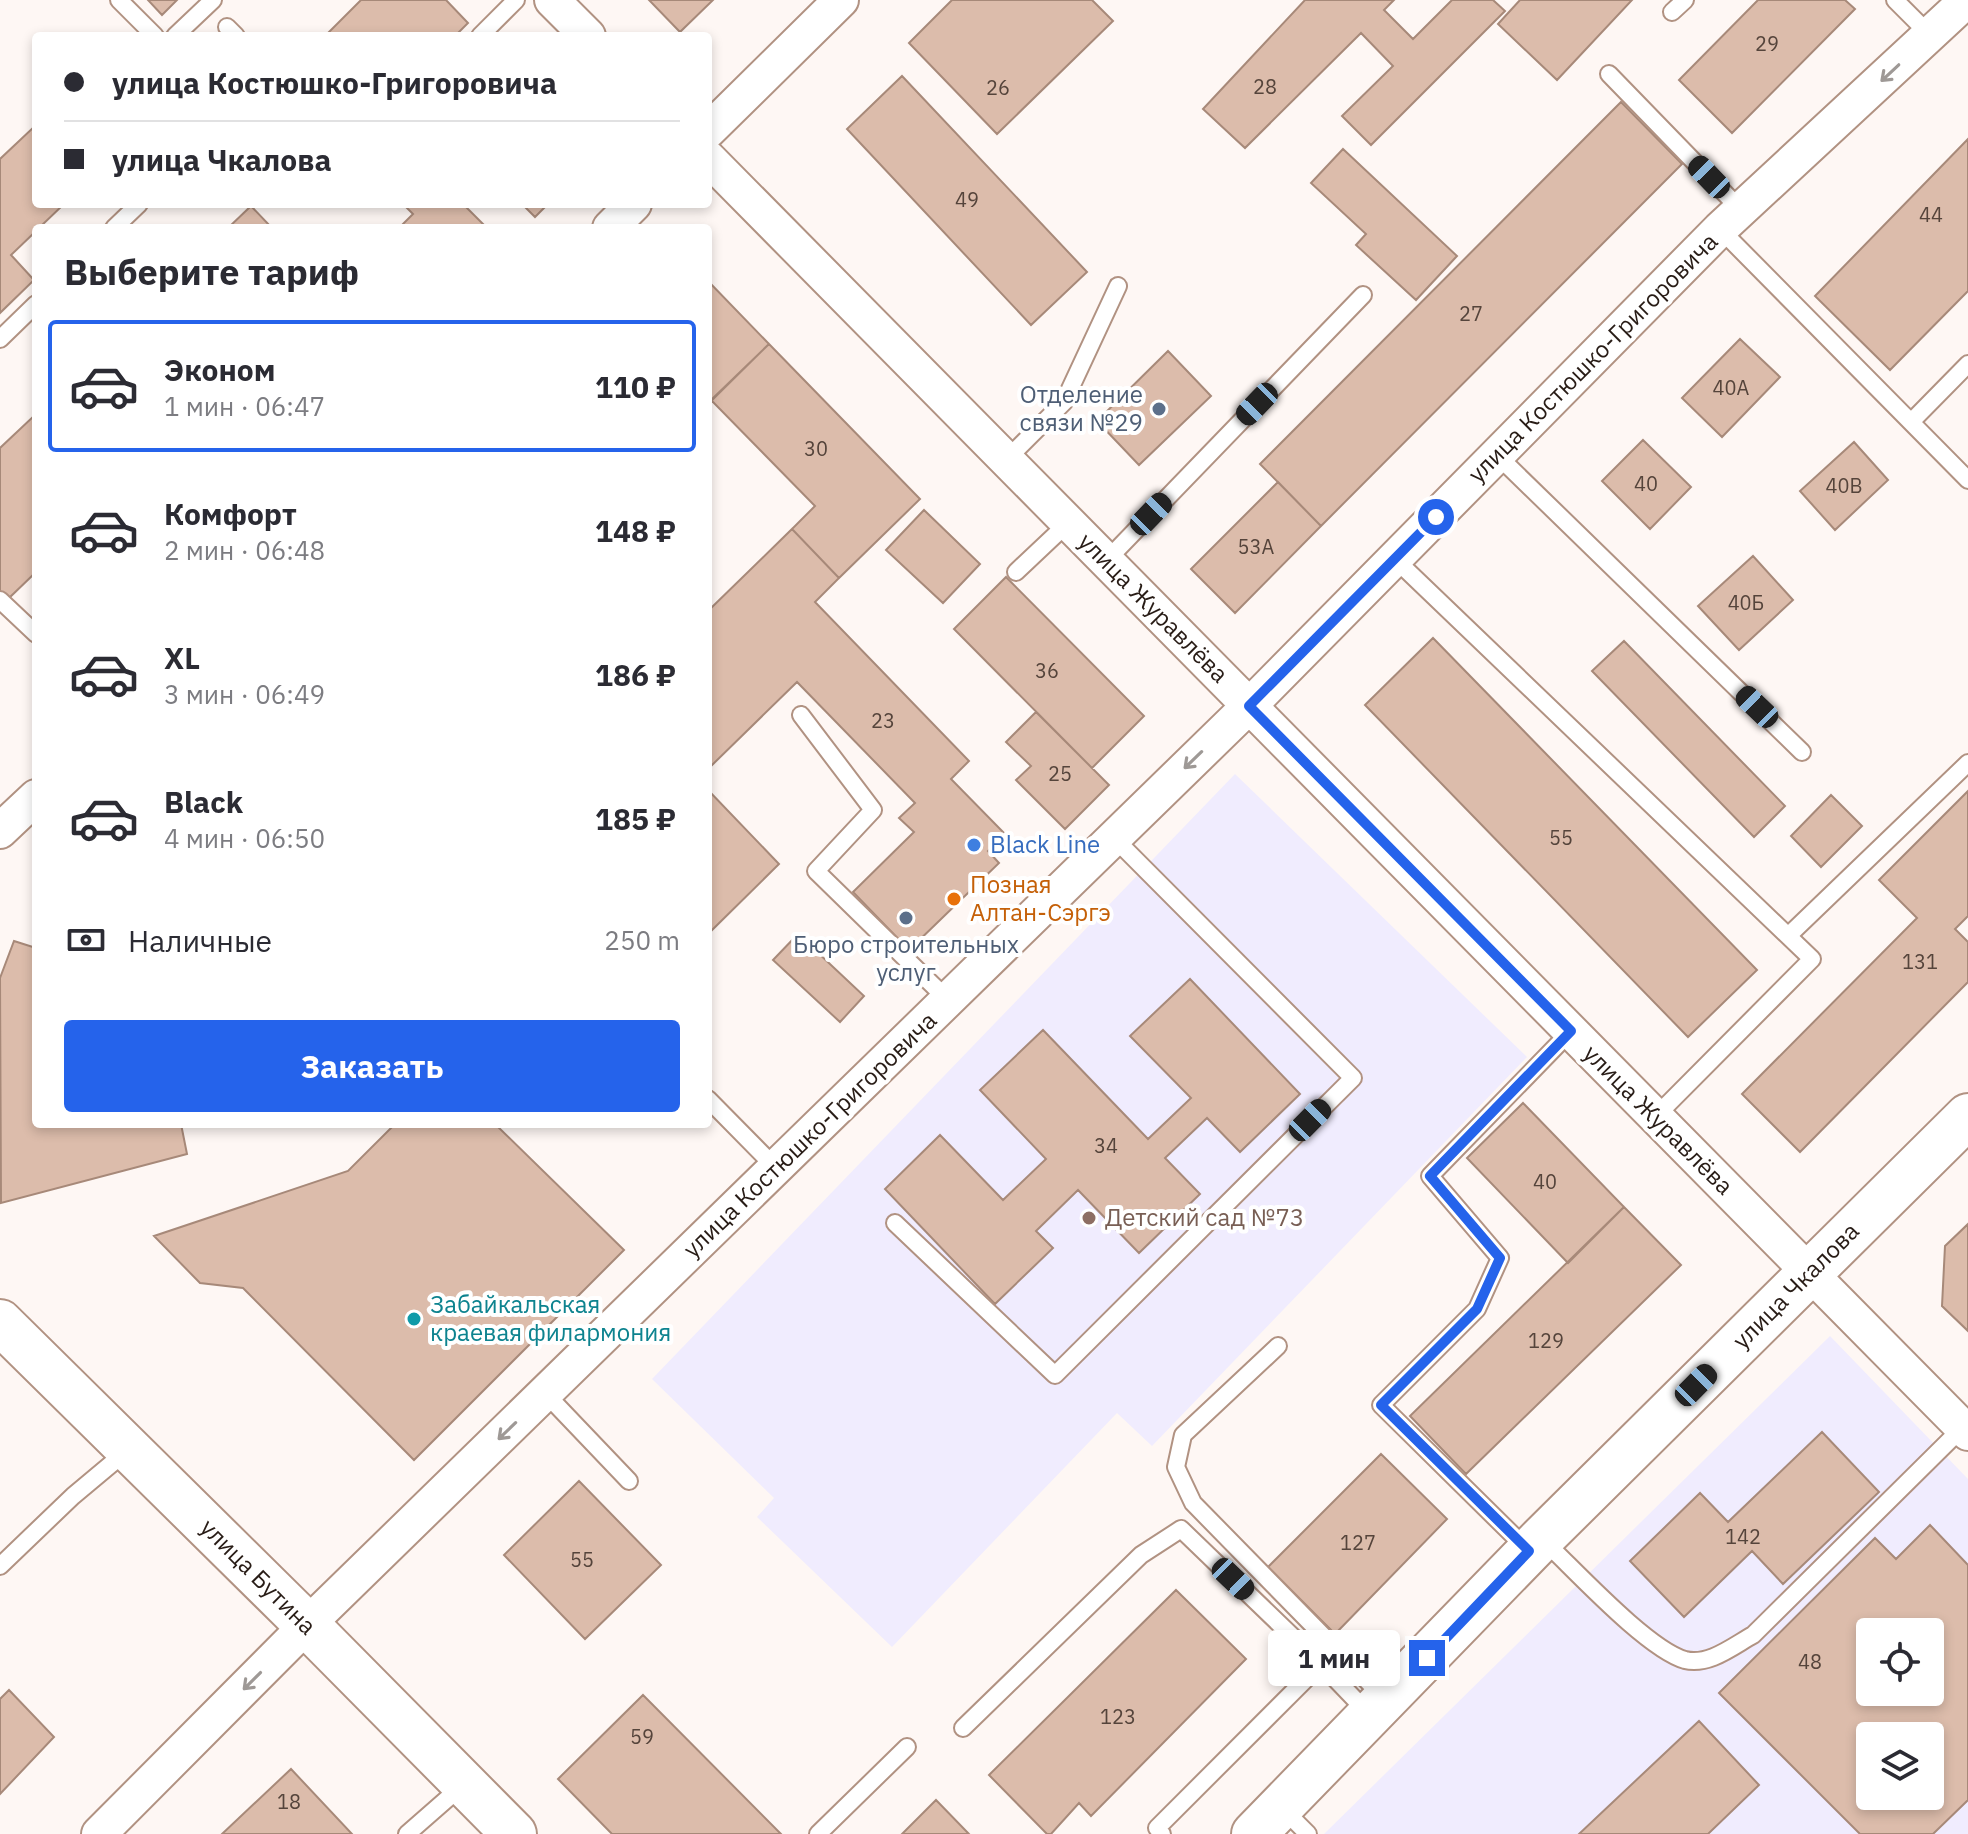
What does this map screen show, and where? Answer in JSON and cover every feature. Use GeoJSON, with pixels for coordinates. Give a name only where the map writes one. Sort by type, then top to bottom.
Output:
{"type":"FeatureCollection","features":[{"type":"Feature","properties":{"kind":"main road","name":"улица Чкалова"},"geometry":{"type":"LineString","coordinates":[[1281,1825],[1378,1708],[1535,1545],[1968,1116]]}},
{"type":"Feature","properties":{"kind":"main road","name":"улица Бутина"},"geometry":{"type":"LineString","coordinates":[[0,1322],[514,1834]]}},
{"type":"Feature","properties":{"kind":"street"},"geometry":{"type":"LineString","coordinates":[[552,0],[584,32]]}},
{"type":"Feature","properties":{"kind":"street"},"geometry":{"type":"LineString","coordinates":[[712,127],[841,0]]}},
{"type":"Feature","properties":{"kind":"street","name":"улица Костюшко-Григоровича"},"geometry":{"type":"LineString","coordinates":[[99,1834],[307,1625],[1249,706],[1731,220],[1967,0]]}},
{"type":"Feature","properties":{"kind":"street","name":"улица Журавлёва"},"geometry":{"type":"LineString","coordinates":[[712,162],[1965,1431]]}},
{"type":"Feature","properties":{"kind":"street"},"geometry":{"type":"LineString","coordinates":[[614,224],[630,208]]}},
{"type":"Feature","properties":{"kind":"street"},"geometry":{"type":"LineString","coordinates":[[0,831],[32,801]]}},
{"type":"Feature","properties":{"kind":"lane"},"geometry":{"type":"LineString","coordinates":[[119,0],[151,32]]}},
{"type":"Feature","properties":{"kind":"lane"},"geometry":{"type":"LineString","coordinates":[[179,32],[213,0]]}},
{"type":"Feature","properties":{"kind":"lane"},"geometry":{"type":"LineString","coordinates":[[484,32],[516,0]]}},
{"type":"Feature","properties":{"kind":"lane"},"geometry":{"type":"LineString","coordinates":[[1672,12],[1685,0]]}},
{"type":"Feature","properties":{"kind":"lane"},"geometry":{"type":"LineString","coordinates":[[1895,0],[1931,36]]}},
{"type":"Feature","properties":{"kind":"lane"},"geometry":{"type":"LineString","coordinates":[[1609,74],[1731,220],[1911,422],[1968,480]]}},
{"type":"Feature","properties":{"kind":"lane"},"geometry":{"type":"LineString","coordinates":[[118,224],[135,208]]}},
{"type":"Feature","properties":{"kind":"lane"},"geometry":{"type":"LineString","coordinates":[[1006,460],[1064,402],[1118,286]]}},
{"type":"Feature","properties":{"kind":"lane"},"geometry":{"type":"LineString","coordinates":[[1106,561],[1363,295]]}},
{"type":"Feature","properties":{"kind":"lane"},"geometry":{"type":"LineString","coordinates":[[0,339],[32,308]]}},
{"type":"Feature","properties":{"kind":"lane"},"geometry":{"type":"LineString","coordinates":[[1911,422],[1968,364]]}},
{"type":"Feature","properties":{"kind":"lane"},"geometry":{"type":"LineString","coordinates":[[1497,455],[1802,752]]}},
{"type":"Feature","properties":{"kind":"lane"},"geometry":{"type":"LineString","coordinates":[[1016,572],[1069,522]]}},
{"type":"Feature","properties":{"kind":"lane"},"geometry":{"type":"LineString","coordinates":[[1395,559],[1812,959],[1655,1117]]}},
{"type":"Feature","properties":{"kind":"lane"},"geometry":{"type":"LineString","coordinates":[[0,600],[32,630]]}},
{"type":"Feature","properties":{"kind":"lane"},"geometry":{"type":"LineString","coordinates":[[801,715],[873,810],[816,871],[948,1000]]}},
{"type":"Feature","properties":{"kind":"lane"},"geometry":{"type":"LineString","coordinates":[[1788,936],[1968,763]]}},
{"type":"Feature","properties":{"kind":"lane"},"geometry":{"type":"LineString","coordinates":[[895,1223],[1055,1375],[1353,1078],[1114,838]]}},
{"type":"Feature","properties":{"kind":"lane"},"geometry":{"type":"LineString","coordinates":[[1571,1031],[1430,1176],[1500,1258],[1477,1309],[1381,1405],[1535,1545],[1652,1643],[1686,1660],[1714,1658],[1753,1635],[1965,1431]]}},
{"type":"Feature","properties":{"kind":"lane"},"geometry":{"type":"LineString","coordinates":[[712,1103],[776,1168]]}},
{"type":"Feature","properties":{"kind":"lane"},"geometry":{"type":"LineString","coordinates":[[1278,1346],[1183,1435],[1176,1467],[1193,1503],[1378,1708]]}},
{"type":"Feature","properties":{"kind":"lane"},"geometry":{"type":"LineString","coordinates":[[545,1393],[629,1481]]}},
{"type":"Feature","properties":{"kind":"lane"},"geometry":{"type":"LineString","coordinates":[[0,1566],[73,1496],[129,1449]]}},
{"type":"Feature","properties":{"kind":"lane"},"geometry":{"type":"LineString","coordinates":[[963,1728],[1141,1555],[1181,1529],[1321,1664],[1378,1708]]}},
{"type":"Feature","properties":{"kind":"lane"},"geometry":{"type":"LineString","coordinates":[[1162,1834],[1157,1828],[1321,1664]]}},
{"type":"Feature","properties":{"kind":"lane"},"geometry":{"type":"LineString","coordinates":[[818,1834],[907,1747]]}},
{"type":"Feature","properties":{"kind":"lane"},"geometry":{"type":"LineString","coordinates":[[407,1834],[465,1784]]}},
{"type":"Feature","properties":{"kind":"shaded area","name":"Детский сад №73"},"geometry":{"type":"Polygon","coordinates":[[[1235,774],[1527,1057],[1152,1446],[1117,1413],[892,1647],[757,1517],[774,1498],[652,1379],[1235,774]]]}},
{"type":"Feature","properties":{"kind":"shaded area"},"geometry":{"type":"Polygon","coordinates":[[[1830,1336],[1968,1479],[1968,1834],[1324,1834],[1830,1336]]]}},
{"type":"Feature","properties":{"kind":"building"},"geometry":{"type":"Polygon","coordinates":[[[148,0],[177,0],[162,15],[148,0]]]}},
{"type":"Feature","properties":{"kind":"building"},"geometry":{"type":"Polygon","coordinates":[[[361,0],[446,0],[468,23],[459,32],[329,32],[361,0]]]}},
{"type":"Feature","properties":{"kind":"building"},"geometry":{"type":"Polygon","coordinates":[[[649,0],[713,0],[680,32],[649,0]]]}},
{"type":"Feature","properties":{"kind":"building"},"geometry":{"type":"Polygon","coordinates":[[[952,0],[1092,0],[1113,21],[997,134],[909,43],[952,0]]]}},
{"type":"Feature","properties":{"kind":"building"},"geometry":{"type":"Polygon","coordinates":[[[1305,0],[1394,0],[1384,10],[1413,39],[1452,0],[1493,0],[1505,11],[1371,145],[1342,116],[1393,66],[1361,33],[1245,148],[1203,109],[1305,0]]]}},
{"type":"Feature","properties":{"kind":"building"},"geometry":{"type":"Polygon","coordinates":[[[1520,0],[1632,0],[1557,80],[1498,24],[1520,0]]]}},
{"type":"Feature","properties":{"kind":"building"},"geometry":{"type":"Polygon","coordinates":[[[1758,0],[1845,0],[1855,9],[1732,133],[1679,80],[1758,0]]]}},
{"type":"Feature","properties":{"kind":"building"},"geometry":{"type":"Polygon","coordinates":[[[902,76],[1087,272],[1031,325],[847,129],[902,76]]]}},
{"type":"Feature","properties":{"kind":"building"},"geometry":{"type":"Polygon","coordinates":[[[1621,102],[1682,164],[1321,526],[1260,464],[1621,102]]]}},
{"type":"Feature","properties":{"kind":"building"},"geometry":{"type":"Polygon","coordinates":[[[32,129],[32,208],[60,208],[43,224],[32,224],[32,235],[11,255],[32,278],[32,282],[0,313],[0,159],[32,129]]]}},
{"type":"Feature","properties":{"kind":"building"},"geometry":{"type":"Polygon","coordinates":[[[1968,139],[1968,291],[1890,370],[1815,296],[1968,139]]]}},
{"type":"Feature","properties":{"kind":"building"},"geometry":{"type":"Polygon","coordinates":[[[1343,149],[1457,256],[1416,300],[1356,245],[1366,234],[1311,183],[1343,149]]]}},
{"type":"Feature","properties":{"kind":"building"},"geometry":{"type":"Polygon","coordinates":[[[249,208],[253,208],[268,224],[232,224],[249,208]]]}},
{"type":"Feature","properties":{"kind":"building"},"geometry":{"type":"Polygon","coordinates":[[[407,208],[467,208],[483,224],[403,224],[413,214],[407,208]]]}},
{"type":"Feature","properties":{"kind":"building"},"geometry":{"type":"Polygon","coordinates":[[[526,208],[544,208],[535,217],[526,208]]]}},
{"type":"Feature","properties":{"kind":"building"},"geometry":{"type":"Polygon","coordinates":[[[712,285],[769,344],[712,400],[712,285]]]}},
{"type":"Feature","properties":{"kind":"building"},"geometry":{"type":"Polygon","coordinates":[[[1740,339],[1780,377],[1722,437],[1682,398],[1740,339]]]}},
{"type":"Feature","properties":{"kind":"building"},"geometry":{"type":"Polygon","coordinates":[[[769,344],[920,499],[839,578],[792,529],[815,506],[712,399],[769,344]]]}},
{"type":"Feature","properties":{"kind":"building"},"geometry":{"type":"Polygon","coordinates":[[[1168,351],[1211,396],[1139,465],[1097,421],[1168,351]]]}},
{"type":"Feature","properties":{"kind":"building"},"geometry":{"type":"Polygon","coordinates":[[[32,418],[32,576],[8,599],[0,591],[0,448],[32,418]]]}},
{"type":"Feature","properties":{"kind":"building"},"geometry":{"type":"Polygon","coordinates":[[[1643,440],[1691,487],[1650,529],[1602,481],[1643,440]]]}},
{"type":"Feature","properties":{"kind":"building"},"geometry":{"type":"Polygon","coordinates":[[[1854,442],[1888,480],[1835,530],[1800,491],[1854,442]]]}},
{"type":"Feature","properties":{"kind":"building"},"geometry":{"type":"Polygon","coordinates":[[[1278,482],[1321,526],[1235,613],[1191,569],[1278,482]]]}},
{"type":"Feature","properties":{"kind":"building"},"geometry":{"type":"Polygon","coordinates":[[[924,510],[980,564],[943,603],[886,550],[924,510]]]}},
{"type":"Feature","properties":{"kind":"building"},"geometry":{"type":"Polygon","coordinates":[[[792,529],[839,578],[815,602],[969,761],[951,779],[1005,834],[988,851],[999,863],[909,950],[853,892],[914,832],[899,818],[915,803],[797,682],[712,765],[712,607],[792,529]]]}},
{"type":"Feature","properties":{"kind":"building"},"geometry":{"type":"Polygon","coordinates":[[[1753,556],[1793,600],[1739,650],[1698,606],[1753,556]]]}},
{"type":"Feature","properties":{"kind":"building"},"geometry":{"type":"Polygon","coordinates":[[[1006,577],[1144,716],[1092,768],[954,629],[1006,577]]]}},
{"type":"Feature","properties":{"kind":"building"},"geometry":{"type":"Polygon","coordinates":[[[1433,638],[1757,970],[1688,1037],[1365,705],[1433,638]]]}},
{"type":"Feature","properties":{"kind":"building"},"geometry":{"type":"Polygon","coordinates":[[[1624,641],[1785,806],[1754,837],[1592,671],[1624,641]]]}},
{"type":"Feature","properties":{"kind":"building"},"geometry":{"type":"Polygon","coordinates":[[[1036,712],[1109,785],[1065,829],[1016,780],[1031,766],[1006,742],[1036,712]]]}},
{"type":"Feature","properties":{"kind":"building"},"geometry":{"type":"Polygon","coordinates":[[[1968,791],[1968,916],[1955,929],[1968,942],[1968,982],[1800,1152],[1742,1094],[1917,918],[1879,880],[1968,791]]]}},
{"type":"Feature","properties":{"kind":"building"},"geometry":{"type":"Polygon","coordinates":[[[712,794],[779,864],[712,930],[712,794]]]}},
{"type":"Feature","properties":{"kind":"building"},"geometry":{"type":"Polygon","coordinates":[[[1831,795],[1862,826],[1821,867],[1791,836],[1831,795]]]}},
{"type":"Feature","properties":{"kind":"building"},"geometry":{"type":"Polygon","coordinates":[[[798,934],[864,996],[840,1022],[773,960],[798,934]]]}},
{"type":"Feature","properties":{"kind":"building"},"geometry":{"type":"Polygon","coordinates":[[[14,941],[32,947],[32,1128],[182,1128],[187,1154],[1,1203],[0,978],[14,941]]]}},
{"type":"Feature","properties":{"kind":"building"},"geometry":{"type":"Polygon","coordinates":[[[1190,979],[1300,1094],[1240,1152],[1207,1118],[1165,1158],[1200,1194],[1139,1253],[1078,1190],[1036,1231],[1053,1248],[995,1304],[885,1189],[940,1135],[1003,1200],[1046,1159],[980,1090],[1043,1030],[1148,1139],[1191,1098],[1130,1036],[1190,979]]]}},
{"type":"Feature","properties":{"kind":"building"},"geometry":{"type":"Polygon","coordinates":[[[1523,1103],[1624,1207],[1568,1263],[1467,1158],[1523,1103]]]}},
{"type":"Feature","properties":{"kind":"building","name":"Забайкальская краевая филармония"},"geometry":{"type":"Polygon","coordinates":[[[391,1128],[499,1128],[624,1250],[414,1460],[243,1288],[200,1283],[154,1236],[348,1171],[391,1128]]]}},
{"type":"Feature","properties":{"kind":"building"},"geometry":{"type":"Polygon","coordinates":[[[1624,1207],[1681,1265],[1466,1474],[1410,1416],[1624,1207]]]}},
{"type":"Feature","properties":{"kind":"building"},"geometry":{"type":"Polygon","coordinates":[[[1968,1224],[1968,1331],[1942,1306],[1945,1246],[1968,1224]]]}},
{"type":"Feature","properties":{"kind":"building"},"geometry":{"type":"Polygon","coordinates":[[[1822,1432],[1879,1492],[1783,1584],[1752,1551],[1684,1617],[1630,1561],[1700,1493],[1728,1522],[1822,1432]]]}},
{"type":"Feature","properties":{"kind":"building"},"geometry":{"type":"Polygon","coordinates":[[[1381,1454],[1447,1519],[1335,1634],[1268,1567],[1381,1454]]]}},
{"type":"Feature","properties":{"kind":"building"},"geometry":{"type":"Polygon","coordinates":[[[579,1481],[661,1565],[585,1639],[504,1555],[579,1481]]]}},
{"type":"Feature","properties":{"kind":"building"},"geometry":{"type":"Polygon","coordinates":[[[1930,1525],[1968,1565],[1968,1800],[1933,1834],[1860,1834],[1719,1693],[1875,1538],[1896,1559],[1930,1525]]]}},
{"type":"Feature","properties":{"kind":"building"},"geometry":{"type":"Polygon","coordinates":[[[1176,1590],[1246,1659],[1091,1816],[1079,1803],[1051,1834],[1047,1834],[989,1775],[1176,1590]]]}},
{"type":"Feature","properties":{"kind":"building"},"geometry":{"type":"Polygon","coordinates":[[[9,1690],[54,1737],[0,1794],[0,1699],[9,1690]]]}},
{"type":"Feature","properties":{"kind":"building"},"geometry":{"type":"Polygon","coordinates":[[[643,1695],[781,1834],[612,1834],[558,1779],[643,1695]]]}},
{"type":"Feature","properties":{"kind":"building"},"geometry":{"type":"Polygon","coordinates":[[[1699,1721],[1759,1785],[1708,1834],[1579,1834],[1699,1721]]]}},
{"type":"Feature","properties":{"kind":"building"},"geometry":{"type":"Polygon","coordinates":[[[291,1769],[352,1834],[222,1834],[291,1769]]]}},
{"type":"Feature","properties":{"kind":"building"},"geometry":{"type":"Polygon","coordinates":[[[936,1800],[969,1834],[902,1834],[936,1800]]]}},
{"type":"Feature","properties":{"kind":"place","name":"Отделение связи №29"},"geometry":{"type":"Point","coordinates":[1159,409]}},
{"type":"Feature","properties":{"kind":"place","name":"Black Line"},"geometry":{"type":"Point","coordinates":[974,845]}},
{"type":"Feature","properties":{"kind":"place","name":"Позная Алтан-Сэргэ"},"geometry":{"type":"Point","coordinates":[954,899]}},
{"type":"Feature","properties":{"kind":"place","name":"Бюро строительных услуг"},"geometry":{"type":"Point","coordinates":[906,918]}},
{"type":"Feature","properties":{"kind":"place","name":"Детский сад №73"},"geometry":{"type":"Point","coordinates":[1089,1218]}},
{"type":"Feature","properties":{"kind":"place","name":"Забайкальская краевая филармония"},"geometry":{"type":"Point","coordinates":[414,1319]}},
{"type":"Feature","properties":{"kind":"route"},"geometry":{"type":"LineString","coordinates":[[1427,1658],[1529,1551],[1381,1405],[1477,1309],[1500,1258],[1430,1176],[1571,1031],[1249,706],[1436,517]]}}]}
